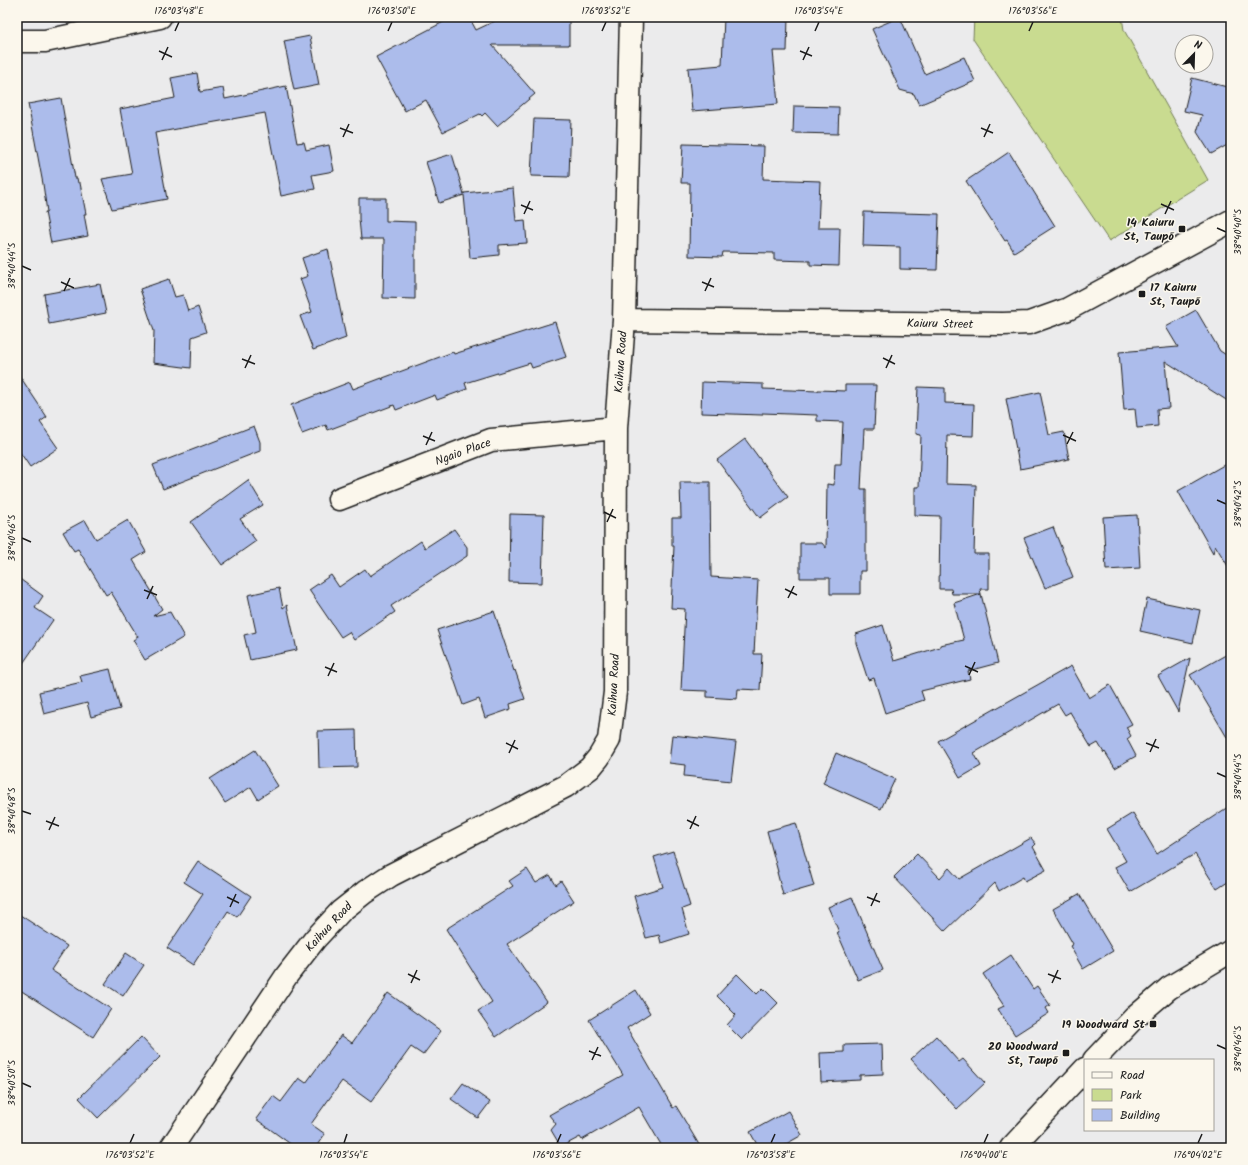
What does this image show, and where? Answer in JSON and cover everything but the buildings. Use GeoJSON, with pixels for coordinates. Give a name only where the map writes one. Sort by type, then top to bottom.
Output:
{"type":"FeatureCollection","features":[{"type":"Feature","properties":{"kind":"street"},"geometry":{"type":"LineString","coordinates":[[17,41],[45,40],[160,17]]}},
{"type":"Feature","properties":{"kind":"street","name":"Kaihua Road"},"geometry":{"type":"LineString","coordinates":[[171,1148],[288,975],[315,939],[341,911],[365,892],[392,875],[566,786],[590,768],[599,757],[609,740],[615,692],[616,428],[624,320],[631,17]]}},
{"type":"Feature","properties":{"kind":"street","name":"Kaiuru Street"},"geometry":{"type":"LineString","coordinates":[[624,320],[1029,324],[1068,310],[1231,221]]}},
{"type":"Feature","properties":{"kind":"street","name":"Ngaio Place"},"geometry":{"type":"LineString","coordinates":[[339,499],[491,440],[616,428]]}},
{"type":"Feature","properties":{"kind":"street"},"geometry":{"type":"LineString","coordinates":[[1095,1059],[1134,1018],[1169,988],[1231,951]]}},
{"type":"Feature","properties":{"kind":"street"},"geometry":{"type":"LineString","coordinates":[[1011,1148],[1084,1070]]}},
{"type":"Feature","properties":{"kind":"green space"},"geometry":{"type":"Polygon","coordinates":[[[974,17],[1122,17],[1124,30],[1208,180],[1109,241],[973,39],[974,17]]]}},
{"type":"Feature","properties":{"kind":"place","name":"14 Kaiuru St, Taupō"},"geometry":{"type":"Point","coordinates":[1182,229]}},
{"type":"Feature","properties":{"kind":"place","name":"17 Kaiuru St, Taupō"},"geometry":{"type":"Point","coordinates":[1142,294]}},
{"type":"Feature","properties":{"kind":"place","name":"19 Woodward St"},"geometry":{"type":"Point","coordinates":[1153,1024]}},
{"type":"Feature","properties":{"kind":"place","name":"20 Woodward St, Taupō"},"geometry":{"type":"Point","coordinates":[1066,1053]}}]}
